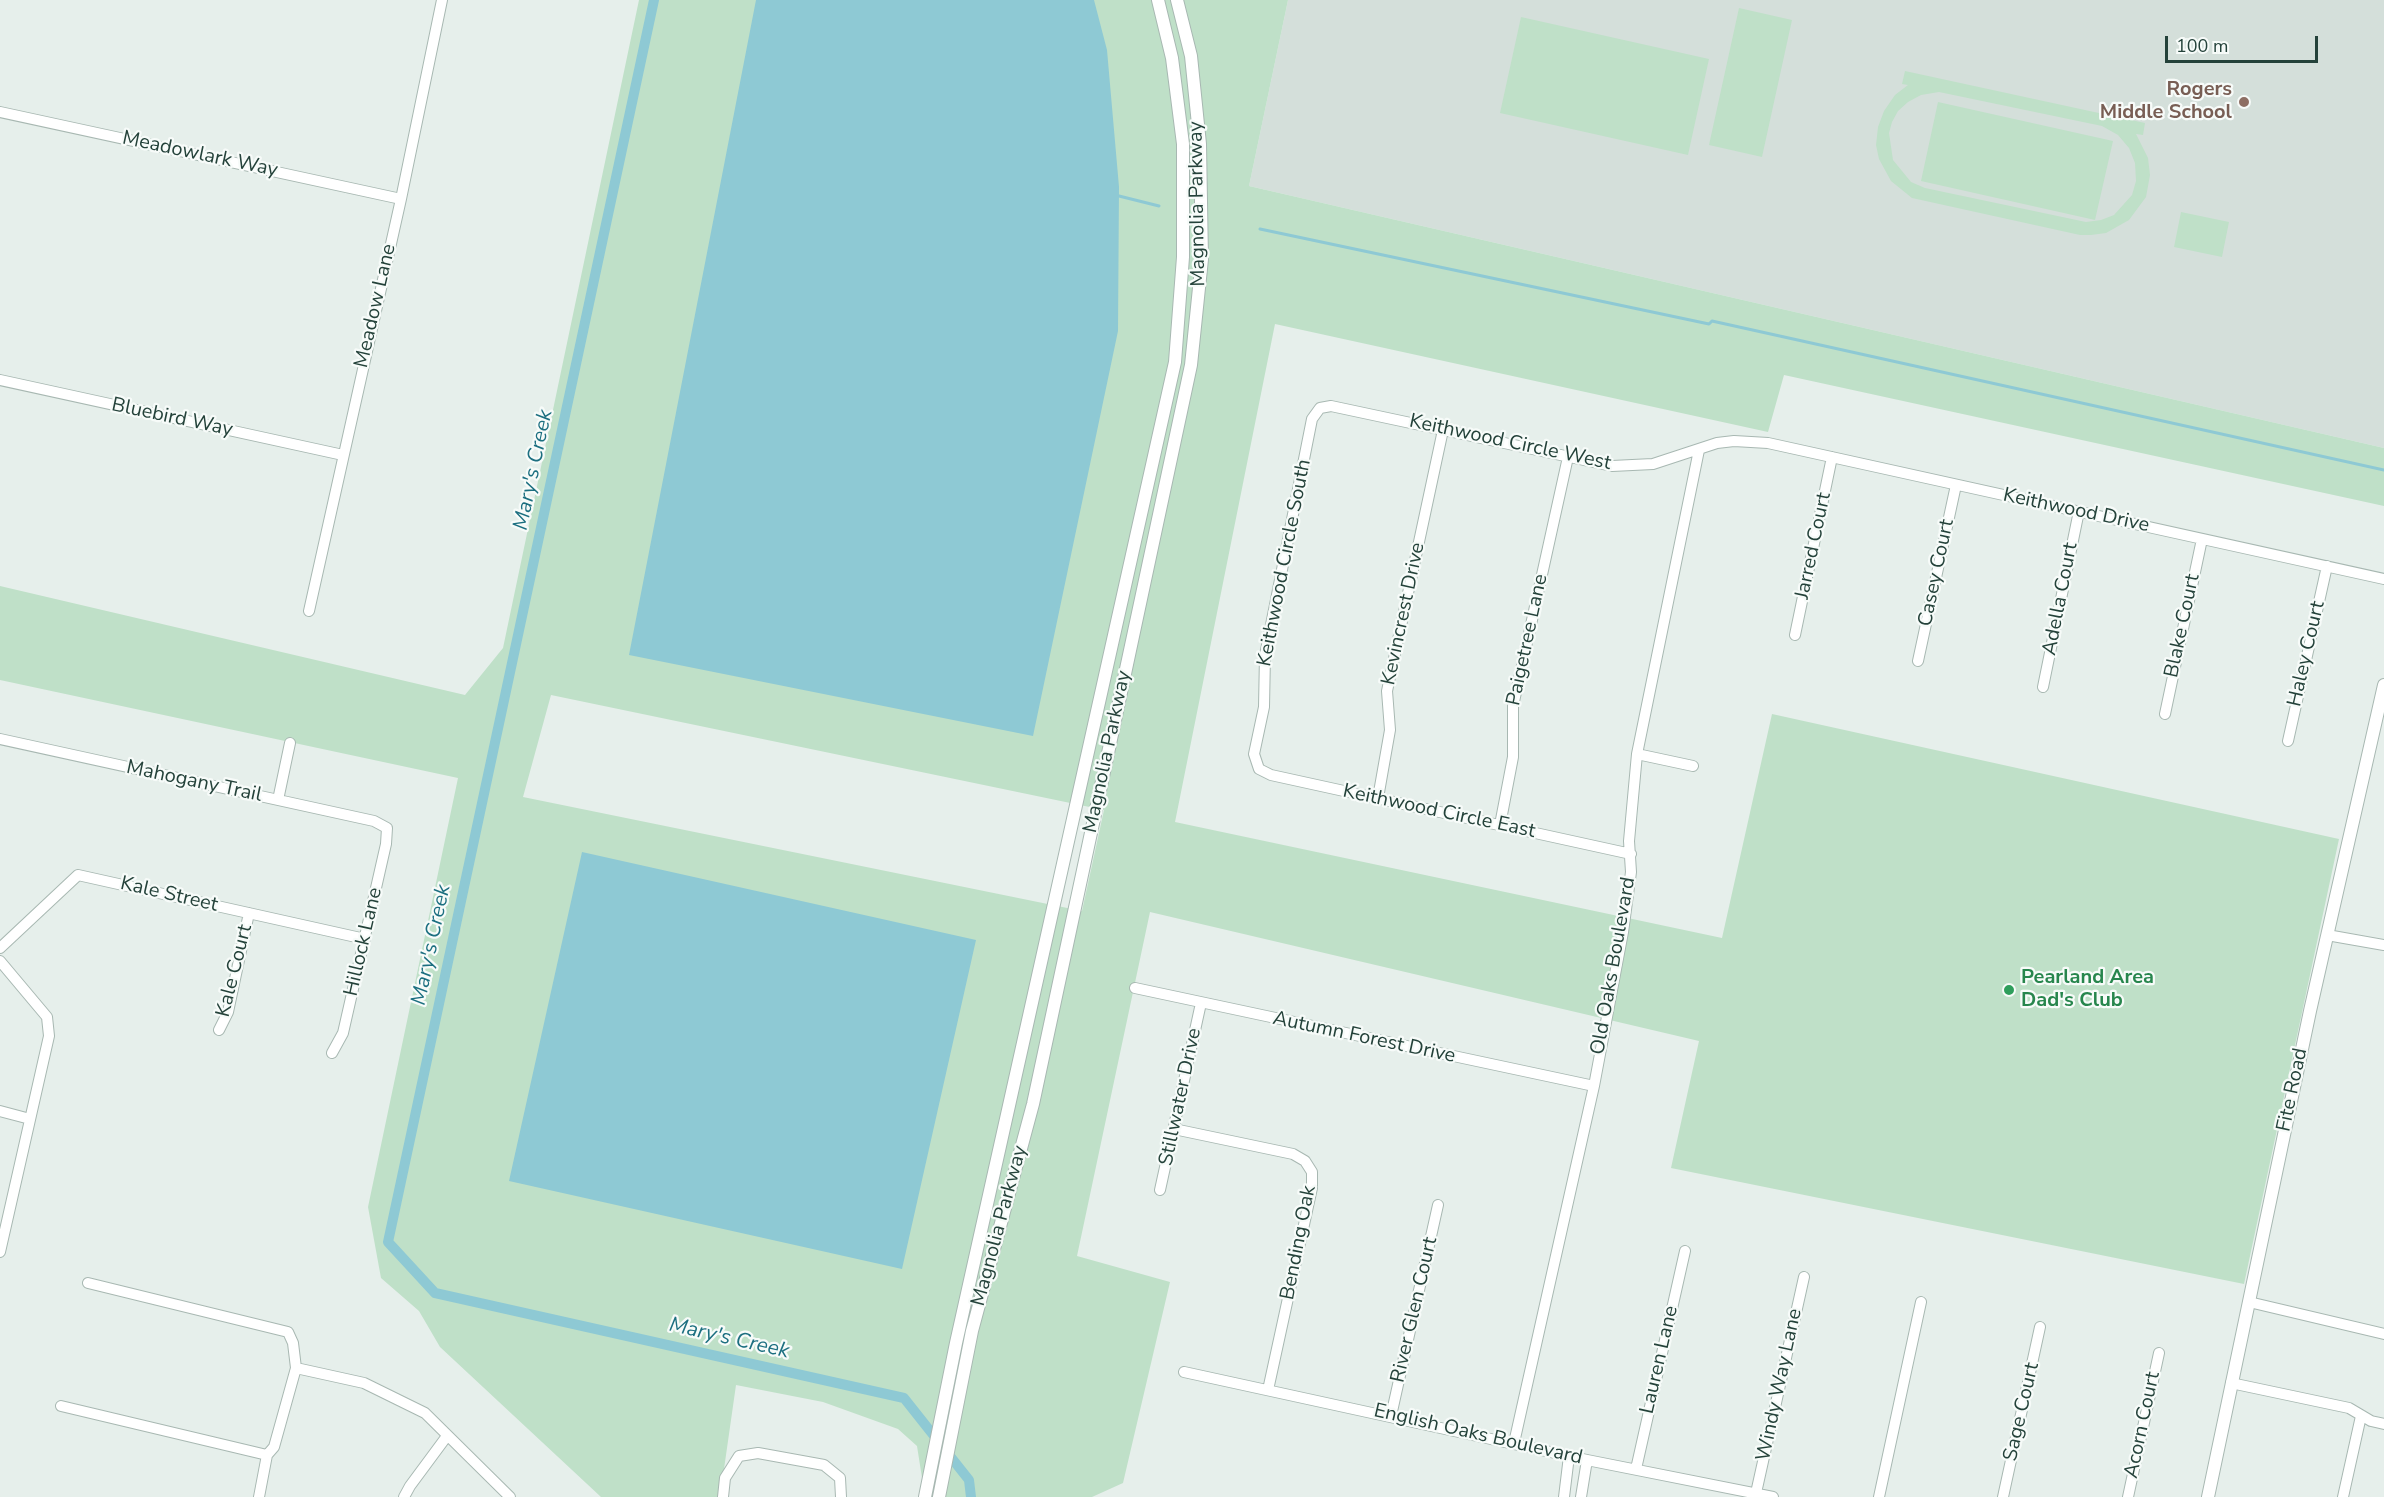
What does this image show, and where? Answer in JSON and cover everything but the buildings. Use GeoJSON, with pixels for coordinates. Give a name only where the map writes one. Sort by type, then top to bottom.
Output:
{"type":"FeatureCollection","features":[{"type":"Feature","properties":{"kind":"street","name":"Meadow Lane"},"geometry":{"type":"LineString","coordinates":[[309,611],[401,199],[442,0]]}},
{"type":"Feature","properties":{"kind":"street","name":"Magnolia Parkway"},"geometry":{"type":"LineString","coordinates":[[925,1495],[1039,968],[1175,362],[1183,257],[1183,144],[1172,58],[1158,0]]}},
{"type":"Feature","properties":{"kind":"street","name":"Magnolia Parkway"},"geometry":{"type":"LineString","coordinates":[[939,1496],[972,1331],[1033,1104],[1191,365],[1202,259],[1197,116],[1191,56],[1177,0]]}},
{"type":"Feature","properties":{"kind":"street","name":"Meadowlark Way"},"geometry":{"type":"LineString","coordinates":[[0,112],[401,199]]}},
{"type":"Feature","properties":{"kind":"street"},"geometry":{"type":"LineString","coordinates":[[1179,118],[1197,116]]}},
{"type":"Feature","properties":{"kind":"street"},"geometry":{"type":"LineString","coordinates":[[1177,342],[1193,344]]}},
{"type":"Feature","properties":{"kind":"street","name":"Bluebird Way"},"geometry":{"type":"LineString","coordinates":[[0,380],[343,456]]}},
{"type":"Feature","properties":{"kind":"street","name":"Keithwood Circle West"},"geometry":{"type":"LineString","coordinates":[[1323,407],[1331,406],[1604,465],[1653,464],[1734,441],[1768,443]]}},
{"type":"Feature","properties":{"kind":"street","name":"Keithwood Circle South"},"geometry":{"type":"LineString","coordinates":[[1255,760],[1264,707],[1265,655],[1312,419],[1315,413],[1323,407]]}},
{"type":"Feature","properties":{"kind":"street","name":"Kevincrest Drive"},"geometry":{"type":"LineString","coordinates":[[1378,798],[1390,730],[1387,691],[1443,430]]}},
{"type":"Feature","properties":{"kind":"street","name":"Keithwood Drive"},"geometry":{"type":"LineString","coordinates":[[1768,443],[2384,579]]}},
{"type":"Feature","properties":{"kind":"street","name":"Old Oaks Boulevard"},"geometry":{"type":"LineString","coordinates":[[1514,1443],[1594,1086],[1629,905],[1631,854],[1629,841],[1637,754],[1699,450]]}},
{"type":"Feature","properties":{"kind":"street","name":"Paigetree Lane"},"geometry":{"type":"LineString","coordinates":[[1500,825],[1513,757],[1513,706],[1568,457]]}},
{"type":"Feature","properties":{"kind":"street","name":"Jarred Court"},"geometry":{"type":"LineString","coordinates":[[1795,635],[1832,458]]}},
{"type":"Feature","properties":{"kind":"street","name":"Casey Court"},"geometry":{"type":"LineString","coordinates":[[1918,661],[1956,485]]}},
{"type":"Feature","properties":{"kind":"street","name":"Adella Court"},"geometry":{"type":"LineString","coordinates":[[2043,687],[2079,511]]}},
{"type":"Feature","properties":{"kind":"street","name":"Blake Court"},"geometry":{"type":"LineString","coordinates":[[2165,714],[2202,539]]}},
{"type":"Feature","properties":{"kind":"street","name":"Haley Court"},"geometry":{"type":"LineString","coordinates":[[2288,741],[2327,566]]}},
{"type":"Feature","properties":{"kind":"street","name":"Fite Road"},"geometry":{"type":"LineString","coordinates":[[2208,1497],[2327,935],[2384,685]]}},
{"type":"Feature","properties":{"kind":"street","name":"Mahogany Trail"},"geometry":{"type":"LineString","coordinates":[[0,739],[374,821],[387,828]]}},
{"type":"Feature","properties":{"kind":"street"},"geometry":{"type":"LineString","coordinates":[[278,800],[290,743]]}},
{"type":"Feature","properties":{"kind":"street"},"geometry":{"type":"LineString","coordinates":[[1637,754],[1693,766]]}},
{"type":"Feature","properties":{"kind":"street","name":"Keithwood Circle East"},"geometry":{"type":"LineString","coordinates":[[1255,760],[1259,769],[1271,775],[1631,854]]}},
{"type":"Feature","properties":{"kind":"street"},"geometry":{"type":"LineString","coordinates":[[1081,780],[1101,785]]}},
{"type":"Feature","properties":{"kind":"street","name":"Hillock Lane"},"geometry":{"type":"LineString","coordinates":[[332,1053],[343,1033],[386,844],[387,828]]}},
{"type":"Feature","properties":{"kind":"street","name":"Kale Street"},"geometry":{"type":"LineString","coordinates":[[0,948],[78,875],[365,939]]}},
{"type":"Feature","properties":{"kind":"street","name":"Kale Court"},"geometry":{"type":"LineString","coordinates":[[219,1030],[228,1012],[249,913]]}},
{"type":"Feature","properties":{"kind":"street"},"geometry":{"type":"LineString","coordinates":[[2327,935],[2384,945]]}},
{"type":"Feature","properties":{"kind":"street"},"geometry":{"type":"LineString","coordinates":[[0,961],[47,1017],[49,1036],[0,1252]]}},
{"type":"Feature","properties":{"kind":"street"},"geometry":{"type":"LineString","coordinates":[[1039,968],[1061,973]]}},
{"type":"Feature","properties":{"kind":"street","name":"Autumn Forest Drive"},"geometry":{"type":"LineString","coordinates":[[1135,988],[1594,1086]]}},
{"type":"Feature","properties":{"kind":"street","name":"Stillwater Drive"},"geometry":{"type":"LineString","coordinates":[[1160,1190],[1201,1003]]}},
{"type":"Feature","properties":{"kind":"street"},"geometry":{"type":"LineString","coordinates":[[0,1111],[30,1119]]}},
{"type":"Feature","properties":{"kind":"street","name":"Bending Oak"},"geometry":{"type":"LineString","coordinates":[[1174,1129],[1293,1154],[1305,1161],[1312,1172],[1312,1188],[1268,1389]]}},
{"type":"Feature","properties":{"kind":"street","name":"River Glen Court"},"geometry":{"type":"LineString","coordinates":[[1391,1416],[1438,1205]]}},
{"type":"Feature","properties":{"kind":"street","name":"Lauren Lane"},"geometry":{"type":"LineString","coordinates":[[1636,1469],[1685,1251]]}},
{"type":"Feature","properties":{"kind":"street","name":"Windy Way Lane"},"geometry":{"type":"LineString","coordinates":[[1756,1493],[1804,1277]]}},
{"type":"Feature","properties":{"kind":"street"},"geometry":{"type":"LineString","coordinates":[[88,1283],[288,1332],[293,1343],[296,1368],[274,1447],[267,1455],[259,1497]]}},
{"type":"Feature","properties":{"kind":"street"},"geometry":{"type":"LineString","coordinates":[[1879,1497],[1921,1302]]}},
{"type":"Feature","properties":{"kind":"street"},"geometry":{"type":"LineString","coordinates":[[2249,1302],[2384,1334]]}},
{"type":"Feature","properties":{"kind":"street","name":"Sage Court"},"geometry":{"type":"LineString","coordinates":[[2003,1497],[2040,1327]]}},
{"type":"Feature","properties":{"kind":"street","name":"Acorn Court"},"geometry":{"type":"LineString","coordinates":[[2128,1497],[2159,1353]]}},
{"type":"Feature","properties":{"kind":"street"},"geometry":{"type":"LineString","coordinates":[[296,1368],[364,1383],[425,1413],[510,1497]]}},
{"type":"Feature","properties":{"kind":"street","name":"English Oaks Boulevard"},"geometry":{"type":"LineString","coordinates":[[1184,1372],[1587,1460],[1773,1497]]}},
{"type":"Feature","properties":{"kind":"street"},"geometry":{"type":"LineString","coordinates":[[2232,1383],[2349,1408],[2371,1421],[2384,1424]]}},
{"type":"Feature","properties":{"kind":"street"},"geometry":{"type":"LineString","coordinates":[[61,1406],[267,1455]]}},
{"type":"Feature","properties":{"kind":"street"},"geometry":{"type":"LineString","coordinates":[[2343,1497],[2361,1416]]}},
{"type":"Feature","properties":{"kind":"street"},"geometry":{"type":"LineString","coordinates":[[404,1497],[447,1436]]}},
{"type":"Feature","properties":{"kind":"street"},"geometry":{"type":"LineString","coordinates":[[723,1497],[725,1478],[739,1456],[758,1453],[824,1465],[840,1478],[841,1497]]}},
{"type":"Feature","properties":{"kind":"street"},"geometry":{"type":"LineString","coordinates":[[1564,1497],[1569,1456]]}},
{"type":"Feature","properties":{"kind":"street"},"geometry":{"type":"LineString","coordinates":[[1581,1497],[1587,1460]]}},
{"type":"Feature","properties":{"kind":"shaded area"},"geometry":{"type":"Polygon","coordinates":[[[1288,0],[2384,0],[2384,448],[1249,186],[1288,0]]]}},
{"type":"Feature","properties":{"kind":"green space"},"geometry":{"type":"Polygon","coordinates":[[[639,0],[1288,0],[1249,186],[2384,448],[2384,506],[1784,375],[1768,432],[1275,324],[1175,822],[1722,938],[1772,714],[2339,839],[2244,1284],[1671,1168],[1699,1041],[1150,912],[1077,1256],[1170,1282],[1123,1483],[1092,1497],[925,1497],[917,1446],[898,1429],[823,1402],[736,1385],[720,1497],[601,1497],[440,1347],[419,1311],[381,1278],[368,1207],[458,778],[0,680],[0,586],[465,695],[503,648],[639,0]],[[551,695],[523,797],[1082,911],[1104,810],[551,695]]]}},
{"type":"Feature","properties":{"kind":"green space"},"geometry":{"type":"Polygon","coordinates":[[[1739,8],[1792,20],[1762,157],[1709,145],[1739,8]]]}},
{"type":"Feature","properties":{"kind":"green space"},"geometry":{"type":"Polygon","coordinates":[[[1521,17],[1709,59],[1688,155],[1500,113],[1521,17]]]}},
{"type":"Feature","properties":{"kind":"green space"},"geometry":{"type":"Polygon","coordinates":[[[1905,71],[2145,123],[2143,135],[2136,134],[2148,158],[2150,175],[2146,197],[2129,220],[2106,233],[2091,235],[2080,235],[1912,198],[1891,181],[1879,159],[1876,145],[1878,127],[1884,111],[1895,95],[1908,85],[1902,84],[1905,71]],[[1939,92],[1921,95],[1908,102],[1898,111],[1889,133],[1893,160],[1911,182],[1925,188],[2086,222],[2114,215],[2132,195],[2136,181],[2135,163],[2129,148],[2118,135],[2102,126],[1939,92]]]}},
{"type":"Feature","properties":{"kind":"green space"},"geometry":{"type":"Polygon","coordinates":[[[1938,102],[2113,141],[2095,220],[1921,181],[1938,102]]]}},
{"type":"Feature","properties":{"kind":"green space"},"geometry":{"type":"Polygon","coordinates":[[[2181,212],[2229,222],[2222,257],[2174,247],[2181,212]]]}},
{"type":"Feature","properties":{"kind":"water"},"geometry":{"type":"Polygon","coordinates":[[[756,0],[1094,0],[1107,50],[1119,187],[1118,331],[1033,736],[629,655],[756,0]]]}},
{"type":"Feature","properties":{"kind":"water"},"geometry":{"type":"Polygon","coordinates":[[[582,852],[976,940],[902,1269],[509,1181],[582,852]]]}},
{"type":"Feature","properties":{"kind":"waterway","name":"Mary's Creek"},"geometry":{"type":"LineString","coordinates":[[654,0],[388,1242],[435,1293],[904,1398],[969,1480],[971,1497]]}},
{"type":"Feature","properties":{"kind":"waterway"},"geometry":{"type":"LineString","coordinates":[[1119,196],[1159,206]]}},
{"type":"Feature","properties":{"kind":"waterway"},"geometry":{"type":"LineString","coordinates":[[1260,229],[1709,324],[1712,321],[2384,470]]}},
{"type":"Feature","properties":{"kind":"place","name":"Rogers Middle School"},"geometry":{"type":"Point","coordinates":[2244,102]}},
{"type":"Feature","properties":{"kind":"place","name":"Pearland Area Dad's Club"},"geometry":{"type":"Point","coordinates":[2009,990]}}]}
